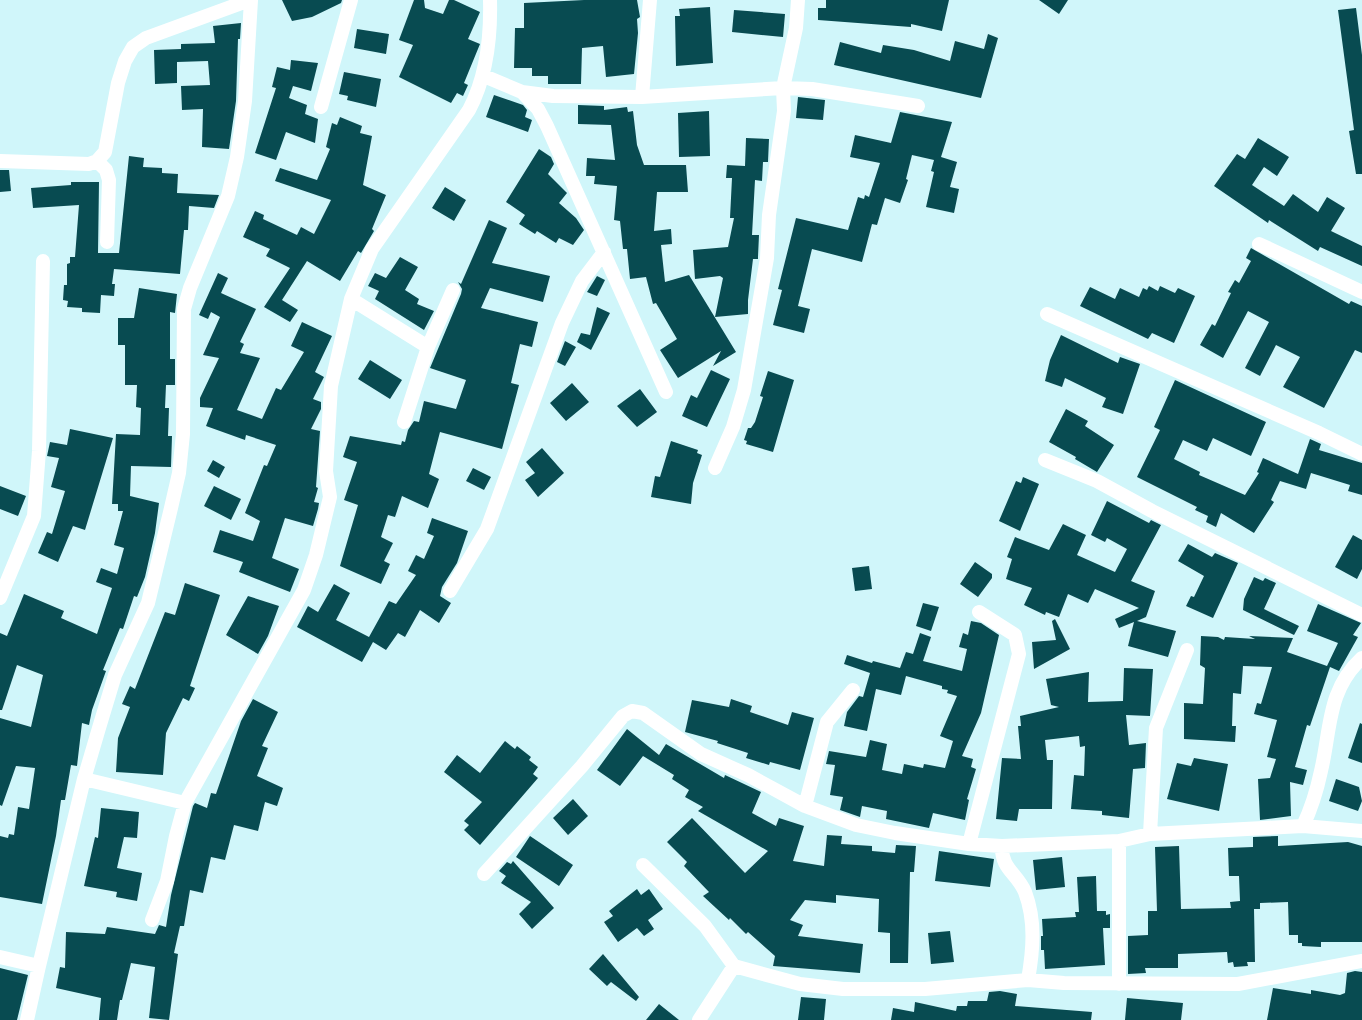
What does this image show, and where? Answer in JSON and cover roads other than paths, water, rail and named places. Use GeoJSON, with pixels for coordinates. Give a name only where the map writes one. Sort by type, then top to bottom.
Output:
{"type":"FeatureCollection","features":[{"type":"Feature","properties":{"kind":"street"},"geometry":{"type":"LineString","coordinates":[[0,161],[89,164],[97,160],[105,152],[118,83],[125,61],[133,48],[146,38],[251,0],[245,101],[237,157],[228,196],[190,288],[184,309],[183,434],[179,473],[172,508],[148,603],[116,675],[84,779],[27,1020]]}},
{"type":"Feature","properties":{"kind":"street"},"geometry":{"type":"LineString","coordinates":[[320,108],[351,0]]}},
{"type":"Feature","properties":{"kind":"street"},"geometry":{"type":"LineString","coordinates":[[152,920],[167,881],[185,803],[304,590],[316,555],[330,497],[326,471],[331,386],[351,299],[372,249],[470,110],[484,76],[490,0]]}},
{"type":"Feature","properties":{"kind":"street"},"geometry":{"type":"LineString","coordinates":[[642,97],[650,0]]}},
{"type":"Feature","properties":{"kind":"street"},"geometry":{"type":"LineString","coordinates":[[715,468],[733,426],[744,390],[767,258],[768,215],[784,111],[783,88],[796,28],[798,0]]}},
{"type":"Feature","properties":{"kind":"street"},"geometry":{"type":"LineString","coordinates":[[484,76],[522,92],[553,96],[642,97],[783,88],[812,88],[918,106]]}},
{"type":"Feature","properties":{"kind":"street"},"geometry":{"type":"LineString","coordinates":[[522,92],[538,109],[547,126],[666,392]]}},
{"type":"Feature","properties":{"kind":"street"},"geometry":{"type":"LineString","coordinates":[[97,160],[106,170],[109,180],[107,242]]}},
{"type":"Feature","properties":{"kind":"street"},"geometry":{"type":"LineString","coordinates":[[1259,244],[1362,292]]}},
{"type":"Feature","properties":{"kind":"street"},"geometry":{"type":"LineString","coordinates":[[450,591],[487,529],[562,323],[582,282],[604,252]]}},
{"type":"Feature","properties":{"kind":"street"},"geometry":{"type":"LineString","coordinates":[[0,598],[34,516],[39,451],[43,261]]}},
{"type":"Feature","properties":{"kind":"street"},"geometry":{"type":"LineString","coordinates":[[404,422],[428,347],[453,290]]}},
{"type":"Feature","properties":{"kind":"street"},"geometry":{"type":"LineString","coordinates":[[351,299],[428,347]]}},
{"type":"Feature","properties":{"kind":"street"},"geometry":{"type":"LineString","coordinates":[[1047,314],[1319,433],[1362,454]]}},
{"type":"Feature","properties":{"kind":"street"},"geometry":{"type":"LineString","coordinates":[[1045,460],[1097,481],[1152,511],[1362,615]]}},
{"type":"Feature","properties":{"kind":"street"},"geometry":{"type":"LineString","coordinates":[[969,844],[1019,654],[1015,635],[980,612]]}},
{"type":"Feature","properties":{"kind":"street"},"geometry":{"type":"LineString","coordinates":[[1150,834],[1156,728],[1187,650]]}},
{"type":"Feature","properties":{"kind":"street"},"geometry":{"type":"LineString","coordinates":[[1303,826],[1322,771],[1331,707],[1344,679],[1362,658]]}},
{"type":"Feature","properties":{"kind":"street"},"geometry":{"type":"LineString","coordinates":[[805,806],[827,722],[853,690]]}},
{"type":"Feature","properties":{"kind":"street"},"geometry":{"type":"LineString","coordinates":[[484,874],[582,766],[613,727],[623,716],[632,711],[643,712],[701,754],[756,779],[805,806],[856,825],[969,844],[1002,846],[1119,841],[1150,834],[1303,826],[1362,831]]}},
{"type":"Feature","properties":{"kind":"street"},"geometry":{"type":"LineString","coordinates":[[84,779],[185,803]]}},
{"type":"Feature","properties":{"kind":"street"},"geometry":{"type":"LineString","coordinates":[[1119,841],[1119,984]]}},
{"type":"Feature","properties":{"kind":"street"},"geometry":{"type":"LineString","coordinates":[[1002,846],[1003,864],[1018,878],[1025,893],[1034,934],[1028,980]]}},
{"type":"Feature","properties":{"kind":"street"},"geometry":{"type":"LineString","coordinates":[[643,865],[705,926],[734,966],[800,984],[843,989],[925,990],[1028,980],[1119,984],[1238,984],[1362,961]]}},
{"type":"Feature","properties":{"kind":"street"},"geometry":{"type":"LineString","coordinates":[[0,957],[39,966]]}},
{"type":"Feature","properties":{"kind":"street"},"geometry":{"type":"LineString","coordinates":[[699,1020],[734,966]]}}]}
